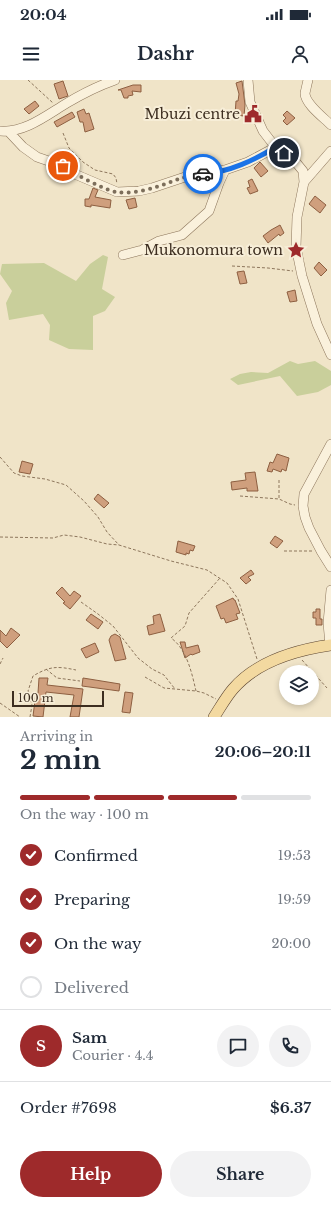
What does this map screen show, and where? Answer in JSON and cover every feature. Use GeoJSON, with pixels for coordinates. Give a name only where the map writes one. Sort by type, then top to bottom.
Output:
{"type":"FeatureCollection","features":[{"type":"Feature","properties":{"kind":"main road"},"geometry":{"type":"LineString","coordinates":[[214,717],[233,689],[243,679],[260,667],[294,652],[331,645]]}},
{"type":"Feature","properties":{"kind":"street"},"geometry":{"type":"LineString","coordinates":[[4,131],[25,127],[37,122],[89,91],[115,80]]}},
{"type":"Feature","properties":{"kind":"street"},"geometry":{"type":"LineString","coordinates":[[248,80],[250,102],[263,131],[276,147],[294,160],[303,171],[304,182],[296,224],[296,247],[301,273],[317,324],[331,355]]}},
{"type":"Feature","properties":{"kind":"street"},"geometry":{"type":"LineString","coordinates":[[308,80],[305,94],[309,104],[331,125]]}},
{"type":"Feature","properties":{"kind":"street"},"geometry":{"type":"LineString","coordinates":[[4,131],[37,157],[63,166],[77,175],[117,192],[139,191],[186,176],[226,170],[248,162],[276,147]]}},
{"type":"Feature","properties":{"kind":"street"},"geometry":{"type":"LineString","coordinates":[[304,182],[331,151]]}},
{"type":"Feature","properties":{"kind":"street"},"geometry":{"type":"LineString","coordinates":[[123,255],[142,250],[159,241],[182,235],[209,211],[219,183],[226,170]]}},
{"type":"Feature","properties":{"kind":"street"},"geometry":{"type":"LineString","coordinates":[[331,444],[304,494],[303,506],[305,517],[321,551],[331,567]]}},
{"type":"Feature","properties":{"kind":"street"},"geometry":{"type":"LineString","coordinates":[[331,590],[328,623],[331,645]]}},
{"type":"Feature","properties":{"kind":"path"},"geometry":{"type":"LineString","coordinates":[[28,80],[34,87],[60,108]]}},
{"type":"Feature","properties":{"kind":"path"},"geometry":{"type":"LineString","coordinates":[[63,133],[69,148],[83,162],[95,170],[113,174],[116,178],[117,192]]}},
{"type":"Feature","properties":{"kind":"path"},"geometry":{"type":"LineString","coordinates":[[232,266],[268,268],[301,273]]}},
{"type":"Feature","properties":{"kind":"path"},"geometry":{"type":"LineString","coordinates":[[0,457],[14,473],[22,476],[46,479],[66,485],[84,501],[98,517],[107,532],[119,545]]}},
{"type":"Feature","properties":{"kind":"path"},"geometry":{"type":"LineString","coordinates":[[279,480],[279,499]]}},
{"type":"Feature","properties":{"kind":"path"},"geometry":{"type":"LineString","coordinates":[[240,496],[279,499],[290,504],[303,506]]}},
{"type":"Feature","properties":{"kind":"path"},"geometry":{"type":"LineString","coordinates":[[0,537],[53,538],[64,535],[80,537],[107,544],[119,545],[207,570],[227,583],[238,599],[260,667]]}},
{"type":"Feature","properties":{"kind":"path"},"geometry":{"type":"LineString","coordinates":[[284,551],[321,551]]}},
{"type":"Feature","properties":{"kind":"path"},"geometry":{"type":"LineString","coordinates":[[196,691],[191,670],[186,659],[177,642],[171,638],[185,626],[189,613],[220,578]]}},
{"type":"Feature","properties":{"kind":"path"},"geometry":{"type":"LineString","coordinates":[[81,602],[113,626],[138,658],[152,669],[164,675],[176,689]]}},
{"type":"Feature","properties":{"kind":"path"},"geometry":{"type":"LineString","coordinates":[[294,652],[327,688]]}},
{"type":"Feature","properties":{"kind":"path"},"geometry":{"type":"LineString","coordinates":[[0,664],[3,658]]}},
{"type":"Feature","properties":{"kind":"path"},"geometry":{"type":"LineString","coordinates":[[30,717],[32,705],[28,691],[33,676],[46,668],[59,666],[76,670]]}},
{"type":"Feature","properties":{"kind":"path"},"geometry":{"type":"LineString","coordinates":[[46,668],[57,678],[80,681]]}},
{"type":"Feature","properties":{"kind":"path"},"geometry":{"type":"LineString","coordinates":[[145,677],[164,688],[204,693],[215,698],[222,705]]}},
{"type":"Feature","properties":{"kind":"path"},"geometry":{"type":"LineString","coordinates":[[0,703],[20,717]]}},
{"type":"Feature","properties":{"kind":"green space"},"geometry":{"type":"Polygon","coordinates":[[[103,255],[108,257],[102,289],[115,297],[105,311],[93,316],[93,350],[69,349],[49,340],[50,325],[43,314],[9,320],[6,303],[12,291],[0,274],[2,264],[44,263],[76,281],[90,264],[103,255]]]}},
{"type":"Feature","properties":{"kind":"green space"},"geometry":{"type":"Polygon","coordinates":[[[290,361],[298,364],[315,361],[331,371],[331,385],[318,392],[297,396],[280,376],[238,385],[230,379],[240,374],[251,372],[268,373],[290,361]]]}},
{"type":"Feature","properties":{"kind":"building"},"geometry":{"type":"Polygon","coordinates":[[[63,81],[68,96],[59,99],[54,84],[63,81]]]}},
{"type":"Feature","properties":{"kind":"building"},"geometry":{"type":"Polygon","coordinates":[[[242,81],[245,105],[244,116],[235,115],[236,101],[238,101],[239,94],[236,83],[242,81]]]}},
{"type":"Feature","properties":{"kind":"building"},"geometry":{"type":"Polygon","coordinates":[[[133,85],[141,85],[141,92],[132,91],[133,95],[128,96],[128,98],[124,98],[121,90],[118,90],[133,85]]]}},
{"type":"Feature","properties":{"kind":"building"},"geometry":{"type":"Polygon","coordinates":[[[35,101],[39,106],[29,114],[24,109],[35,101]]]}},
{"type":"Feature","properties":{"kind":"building"},"geometry":{"type":"Polygon","coordinates":[[[84,109],[86,114],[89,113],[94,129],[85,132],[83,122],[80,122],[77,112],[84,109]]]}},
{"type":"Feature","properties":{"kind":"building"},"geometry":{"type":"Polygon","coordinates":[[[287,111],[295,118],[287,125],[283,121],[286,118],[283,115],[287,111]]]}},
{"type":"Feature","properties":{"kind":"building"},"geometry":{"type":"Polygon","coordinates":[[[72,112],[75,117],[57,127],[54,122],[72,112]]]}},
{"type":"Feature","properties":{"kind":"building"},"geometry":{"type":"Polygon","coordinates":[[[260,162],[268,171],[261,177],[254,168],[260,162]]]}},
{"type":"Feature","properties":{"kind":"building"},"geometry":{"type":"Polygon","coordinates":[[[252,179],[258,191],[250,194],[247,188],[250,187],[248,181],[252,179]]]}},
{"type":"Feature","properties":{"kind":"building"},"geometry":{"type":"Polygon","coordinates":[[[93,188],[98,190],[95,197],[111,200],[110,208],[91,205],[91,207],[85,206],[85,199],[89,199],[93,188]]]}},
{"type":"Feature","properties":{"kind":"building"},"geometry":{"type":"Polygon","coordinates":[[[315,196],[326,205],[320,213],[309,204],[315,196]]]}},
{"type":"Feature","properties":{"kind":"building"},"geometry":{"type":"Polygon","coordinates":[[[135,198],[137,207],[129,209],[126,200],[135,198]]]}},
{"type":"Feature","properties":{"kind":"building"},"geometry":{"type":"Polygon","coordinates":[[[280,225],[284,233],[280,236],[279,234],[268,243],[263,236],[280,225]]]}},
{"type":"Feature","properties":{"kind":"building"},"geometry":{"type":"Polygon","coordinates":[[[319,262],[327,270],[321,276],[314,268],[319,262]]]}},
{"type":"Feature","properties":{"kind":"building"},"geometry":{"type":"Polygon","coordinates":[[[244,271],[247,283],[240,284],[237,272],[244,271]]]}},
{"type":"Feature","properties":{"kind":"building"},"geometry":{"type":"Polygon","coordinates":[[[295,290],[297,301],[290,302],[287,292],[295,290]]]}},
{"type":"Feature","properties":{"kind":"building"},"geometry":{"type":"Polygon","coordinates":[[[277,454],[289,458],[286,471],[282,469],[281,472],[273,469],[272,472],[267,471],[270,462],[273,463],[277,454]]]}},
{"type":"Feature","properties":{"kind":"building"},"geometry":{"type":"Polygon","coordinates":[[[22,461],[33,464],[30,474],[19,472],[22,461]]]}},
{"type":"Feature","properties":{"kind":"building"},"geometry":{"type":"Polygon","coordinates":[[[255,472],[258,491],[247,491],[247,488],[232,490],[231,482],[246,480],[245,473],[255,472]]]}},
{"type":"Feature","properties":{"kind":"building"},"geometry":{"type":"Polygon","coordinates":[[[98,494],[109,503],[104,508],[94,499],[98,494]]]}},
{"type":"Feature","properties":{"kind":"building"},"geometry":{"type":"Polygon","coordinates":[[[275,536],[283,541],[277,548],[270,543],[275,536]]]}},
{"type":"Feature","properties":{"kind":"building"},"geometry":{"type":"Polygon","coordinates":[[[178,541],[195,546],[193,551],[190,550],[189,554],[186,553],[186,555],[176,552],[178,541]]]}},
{"type":"Feature","properties":{"kind":"building"},"geometry":{"type":"Polygon","coordinates":[[[251,570],[254,574],[248,577],[251,580],[246,584],[240,578],[251,570]]]}},
{"type":"Feature","properties":{"kind":"building"},"geometry":{"type":"Polygon","coordinates":[[[62,587],[70,596],[74,591],[81,596],[70,609],[63,603],[65,602],[56,593],[62,587]]]}},
{"type":"Feature","properties":{"kind":"building"},"geometry":{"type":"Polygon","coordinates":[[[233,598],[240,613],[236,614],[238,619],[226,623],[224,618],[221,619],[216,606],[233,598]]]}},
{"type":"Feature","properties":{"kind":"building"},"geometry":{"type":"Polygon","coordinates":[[[316,609],[320,609],[320,619],[322,619],[322,625],[316,625],[316,618],[313,618],[313,612],[316,612],[316,609]]]}},
{"type":"Feature","properties":{"kind":"building"},"geometry":{"type":"Polygon","coordinates":[[[91,614],[103,622],[98,629],[86,620],[91,614]]]}},
{"type":"Feature","properties":{"kind":"building"},"geometry":{"type":"Polygon","coordinates":[[[160,614],[165,631],[149,635],[147,626],[154,624],[153,616],[160,614]]]}},
{"type":"Feature","properties":{"kind":"building"},"geometry":{"type":"Polygon","coordinates":[[[11,628],[20,635],[7,648],[0,641],[0,630],[6,636],[11,628]]]}},
{"type":"Feature","properties":{"kind":"building"},"geometry":{"type":"Polygon","coordinates":[[[115,634],[120,637],[126,659],[115,661],[109,640],[111,636],[115,634]]]}},
{"type":"Feature","properties":{"kind":"building"},"geometry":{"type":"Polygon","coordinates":[[[180,642],[185,642],[186,648],[198,645],[200,652],[191,654],[185,658],[180,642]]]}},
{"type":"Feature","properties":{"kind":"building"},"geometry":{"type":"Polygon","coordinates":[[[95,643],[99,652],[86,658],[81,649],[95,643]]]}},
{"type":"Feature","properties":{"kind":"building"},"geometry":{"type":"Polygon","coordinates":[[[39,678],[48,678],[47,685],[83,689],[79,717],[70,717],[74,695],[46,692],[43,717],[33,716],[36,693],[38,693],[39,678]]]}},
{"type":"Feature","properties":{"kind":"building"},"geometry":{"type":"Polygon","coordinates":[[[83,678],[120,684],[119,691],[82,686],[83,678]]]}},
{"type":"Feature","properties":{"kind":"building"},"geometry":{"type":"Polygon","coordinates":[[[125,692],[133,693],[130,713],[122,712],[125,692]]]}},
{"type":"Feature","properties":{"kind":"way so far"},"geometry":{"type":"LineString","coordinates":[[63,166],[77,175],[117,192],[139,191],[186,176],[203,174]]}},
{"type":"Feature","properties":{"kind":"place","name":"Mbuzi centre"},"geometry":{"type":"Point","coordinates":[253,114]}},
{"type":"Feature","properties":{"kind":"place","name":"Mukonomura town"},"geometry":{"type":"Point","coordinates":[296,250]}},
{"type":"Feature","properties":{"kind":"route"},"geometry":{"type":"LineString","coordinates":[[203,174],[226,170],[248,162],[276,147],[284,153]]}}]}
